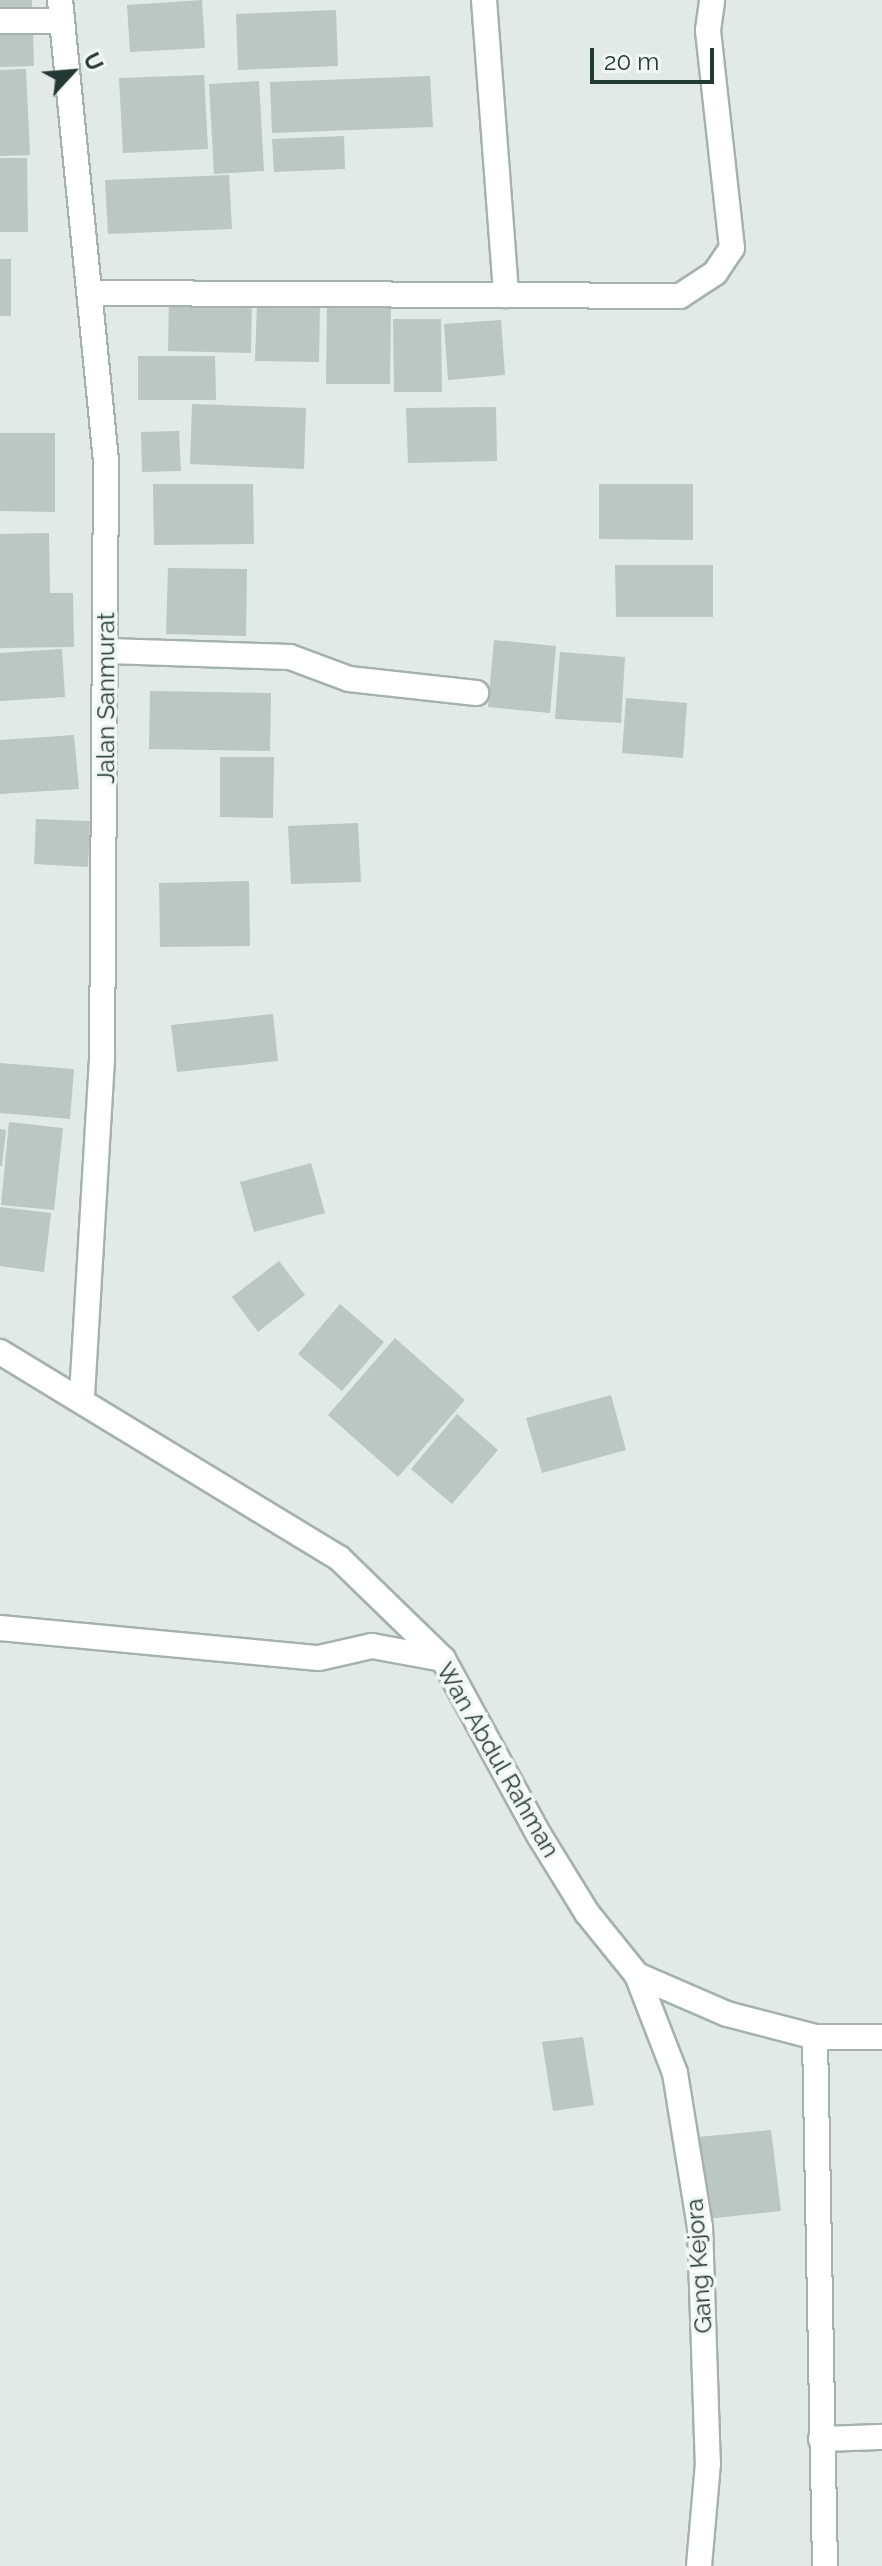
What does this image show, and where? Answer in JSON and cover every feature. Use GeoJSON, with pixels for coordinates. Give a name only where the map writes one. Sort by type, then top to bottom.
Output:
{"type":"FeatureCollection","features":[{"type":"Feature","properties":{"kind":"street"},"geometry":{"type":"LineString","coordinates":[[484,0],[506,295]]}},
{"type":"Feature","properties":{"kind":"street"},"geometry":{"type":"LineString","coordinates":[[93,293],[680,296],[715,273],[732,248],[708,30],[712,0]]}},
{"type":"Feature","properties":{"kind":"street"},"geometry":{"type":"LineString","coordinates":[[0,21],[60,10]]}},
{"type":"Feature","properties":{"kind":"street","name":"Jalan Sanmurat"},"geometry":{"type":"LineString","coordinates":[[60,10],[93,293],[106,462],[108,651],[102,1059],[82,1399]]}},
{"type":"Feature","properties":{"kind":"street"},"geometry":{"type":"LineString","coordinates":[[108,651],[290,657],[349,679],[476,693]]}},
{"type":"Feature","properties":{"kind":"street","name":"Wan Abdul Rahman"},"geometry":{"type":"LineString","coordinates":[[0,1352],[82,1399],[339,1558],[443,1659],[539,1835],[587,1913],[637,1975],[727,2014],[815,2037],[882,2037]]}},
{"type":"Feature","properties":{"kind":"street"},"geometry":{"type":"LineString","coordinates":[[0,1628],[319,1658],[372,1646],[443,1659]]}},
{"type":"Feature","properties":{"kind":"street","name":"Gang Kejora"},"geometry":{"type":"LineString","coordinates":[[637,1975],[675,2073],[700,2227],[708,2463],[699,2566]]}},
{"type":"Feature","properties":{"kind":"street"},"geometry":{"type":"LineString","coordinates":[[815,2037],[825,2566]]}},
{"type":"Feature","properties":{"kind":"street"},"geometry":{"type":"LineString","coordinates":[[821,2439],[882,2437]]}},
{"type":"Feature","properties":{"kind":"building"},"geometry":{"type":"Polygon","coordinates":[[[0,0],[32,0],[34,66],[0,67],[0,0]]]}},
{"type":"Feature","properties":{"kind":"building"},"geometry":{"type":"Polygon","coordinates":[[[202,0],[205,48],[130,52],[127,5],[202,0]]]}},
{"type":"Feature","properties":{"kind":"building"},"geometry":{"type":"Polygon","coordinates":[[[336,10],[338,66],[238,70],[236,14],[336,10]]]}},
{"type":"Feature","properties":{"kind":"building"},"geometry":{"type":"Polygon","coordinates":[[[26,69],[30,155],[0,156],[0,70],[26,69]]]}},
{"type":"Feature","properties":{"kind":"building"},"geometry":{"type":"Polygon","coordinates":[[[204,75],[208,149],[123,153],[119,78],[204,75]]]}},
{"type":"Feature","properties":{"kind":"building"},"geometry":{"type":"Polygon","coordinates":[[[430,76],[433,127],[272,133],[270,82],[430,76]]]}},
{"type":"Feature","properties":{"kind":"building"},"geometry":{"type":"Polygon","coordinates":[[[259,81],[264,171],[214,174],[209,84],[259,81]]]}},
{"type":"Feature","properties":{"kind":"building"},"geometry":{"type":"Polygon","coordinates":[[[344,136],[345,169],[274,172],[272,139],[344,136]]]}},
{"type":"Feature","properties":{"kind":"building"},"geometry":{"type":"Polygon","coordinates":[[[0,158],[27,158],[28,232],[0,232],[0,158]]]}},
{"type":"Feature","properties":{"kind":"building"},"geometry":{"type":"Polygon","coordinates":[[[229,175],[232,229],[108,234],[105,180],[229,175]]]}},
{"type":"Feature","properties":{"kind":"building"},"geometry":{"type":"Polygon","coordinates":[[[0,259],[11,259],[11,316],[0,316],[0,259]]]}},
{"type":"Feature","properties":{"kind":"building"},"geometry":{"type":"Polygon","coordinates":[[[169,298],[252,300],[251,353],[168,351],[169,298]]]}},
{"type":"Feature","properties":{"kind":"building"},"geometry":{"type":"Polygon","coordinates":[[[257,303],[320,304],[319,362],[255,361],[257,303]]]}},
{"type":"Feature","properties":{"kind":"building"},"geometry":{"type":"Polygon","coordinates":[[[327,304],[391,305],[390,384],[326,384],[327,304]]]}},
{"type":"Feature","properties":{"kind":"building"},"geometry":{"type":"Polygon","coordinates":[[[393,319],[441,319],[442,392],[394,392],[393,319]]]}},
{"type":"Feature","properties":{"kind":"building"},"geometry":{"type":"Polygon","coordinates":[[[501,320],[505,375],[448,380],[444,324],[501,320]]]}},
{"type":"Feature","properties":{"kind":"building"},"geometry":{"type":"Polygon","coordinates":[[[138,356],[215,356],[216,400],[138,400],[138,356]]]}},
{"type":"Feature","properties":{"kind":"building"},"geometry":{"type":"Polygon","coordinates":[[[192,404],[306,408],[304,469],[190,464],[192,404]]]}},
{"type":"Feature","properties":{"kind":"building"},"geometry":{"type":"Polygon","coordinates":[[[496,407],[497,461],[408,463],[406,408],[496,407]]]}},
{"type":"Feature","properties":{"kind":"building"},"geometry":{"type":"Polygon","coordinates":[[[179,431],[181,471],[142,472],[141,432],[179,431]]]}},
{"type":"Feature","properties":{"kind":"building"},"geometry":{"type":"Polygon","coordinates":[[[0,433],[55,433],[55,512],[0,511],[0,433]]]}},
{"type":"Feature","properties":{"kind":"building"},"geometry":{"type":"Polygon","coordinates":[[[153,484],[253,484],[254,544],[154,545],[153,484]]]}},
{"type":"Feature","properties":{"kind":"building"},"geometry":{"type":"Polygon","coordinates":[[[599,484],[693,484],[693,540],[599,539],[599,484]]]}},
{"type":"Feature","properties":{"kind":"building"},"geometry":{"type":"Polygon","coordinates":[[[49,533],[50,593],[73,593],[74,647],[0,648],[0,534],[49,533]]]}},
{"type":"Feature","properties":{"kind":"building"},"geometry":{"type":"Polygon","coordinates":[[[615,565],[713,565],[713,617],[616,617],[615,565]]]}},
{"type":"Feature","properties":{"kind":"building"},"geometry":{"type":"Polygon","coordinates":[[[168,568],[247,569],[246,636],[166,634],[168,568]]]}},
{"type":"Feature","properties":{"kind":"building"},"geometry":{"type":"Polygon","coordinates":[[[494,640],[556,646],[550,713],[488,707],[494,640]]]}},
{"type":"Feature","properties":{"kind":"building"},"geometry":{"type":"Polygon","coordinates":[[[62,649],[65,697],[0,701],[0,653],[62,649]]]}},
{"type":"Feature","properties":{"kind":"building"},"geometry":{"type":"Polygon","coordinates":[[[560,652],[625,657],[621,723],[555,719],[560,652]]]}},
{"type":"Feature","properties":{"kind":"building"},"geometry":{"type":"Polygon","coordinates":[[[150,691],[271,693],[270,751],[149,749],[150,691]]]}},
{"type":"Feature","properties":{"kind":"building"},"geometry":{"type":"Polygon","coordinates":[[[626,698],[687,703],[683,758],[622,753],[626,698]]]}},
{"type":"Feature","properties":{"kind":"building"},"geometry":{"type":"Polygon","coordinates":[[[74,735],[79,789],[0,794],[0,740],[74,735]]]}},
{"type":"Feature","properties":{"kind":"building"},"geometry":{"type":"Polygon","coordinates":[[[220,757],[274,757],[273,818],[220,817],[220,757]]]}},
{"type":"Feature","properties":{"kind":"building"},"geometry":{"type":"Polygon","coordinates":[[[36,819],[90,821],[88,867],[34,864],[36,819]]]}},
{"type":"Feature","properties":{"kind":"building"},"geometry":{"type":"Polygon","coordinates":[[[358,823],[361,882],[291,884],[288,826],[358,823]]]}},
{"type":"Feature","properties":{"kind":"building"},"geometry":{"type":"Polygon","coordinates":[[[249,881],[250,946],[160,947],[159,883],[249,881]]]}},
{"type":"Feature","properties":{"kind":"building"},"geometry":{"type":"Polygon","coordinates":[[[273,1014],[278,1061],[177,1072],[171,1025],[273,1014]]]}},
{"type":"Feature","properties":{"kind":"building"},"geometry":{"type":"Polygon","coordinates":[[[0,1063],[74,1069],[70,1119],[0,1113],[0,1063]]]}},
{"type":"Feature","properties":{"kind":"building"},"geometry":{"type":"Polygon","coordinates":[[[9,1122],[63,1128],[54,1210],[1,1205],[9,1122]]]}},
{"type":"Feature","properties":{"kind":"building"},"geometry":{"type":"Polygon","coordinates":[[[0,1129],[6,1130],[2,1166],[0,1166],[0,1129]]]}},
{"type":"Feature","properties":{"kind":"building"},"geometry":{"type":"Polygon","coordinates":[[[311,1163],[325,1213],[254,1232],[240,1182],[311,1163]]]}},
{"type":"Feature","properties":{"kind":"building"},"geometry":{"type":"Polygon","coordinates":[[[0,1207],[51,1213],[44,1272],[0,1266],[0,1207]]]}},
{"type":"Feature","properties":{"kind":"building"},"geometry":{"type":"Polygon","coordinates":[[[279,1261],[305,1295],[258,1332],[232,1297],[279,1261]]]}},
{"type":"Feature","properties":{"kind":"building"},"geometry":{"type":"Polygon","coordinates":[[[340,1304],[384,1342],[342,1391],[298,1354],[340,1304]]]}},
{"type":"Feature","properties":{"kind":"building"},"geometry":{"type":"Polygon","coordinates":[[[395,1338],[465,1400],[398,1477],[328,1415],[395,1338]]]}},
{"type":"Feature","properties":{"kind":"building"},"geometry":{"type":"Polygon","coordinates":[[[611,1395],[626,1450],[542,1473],[526,1418],[611,1395]]]}},
{"type":"Feature","properties":{"kind":"building"},"geometry":{"type":"Polygon","coordinates":[[[457,1414],[498,1450],[452,1504],[411,1469],[457,1414]]]}},
{"type":"Feature","properties":{"kind":"building"},"geometry":{"type":"Polygon","coordinates":[[[583,2037],[594,2105],[553,2111],[542,2042],[583,2037]]]}},
{"type":"Feature","properties":{"kind":"building"},"geometry":{"type":"Polygon","coordinates":[[[771,2130],[781,2211],[707,2219],[698,2137],[771,2130]]]}}]}
